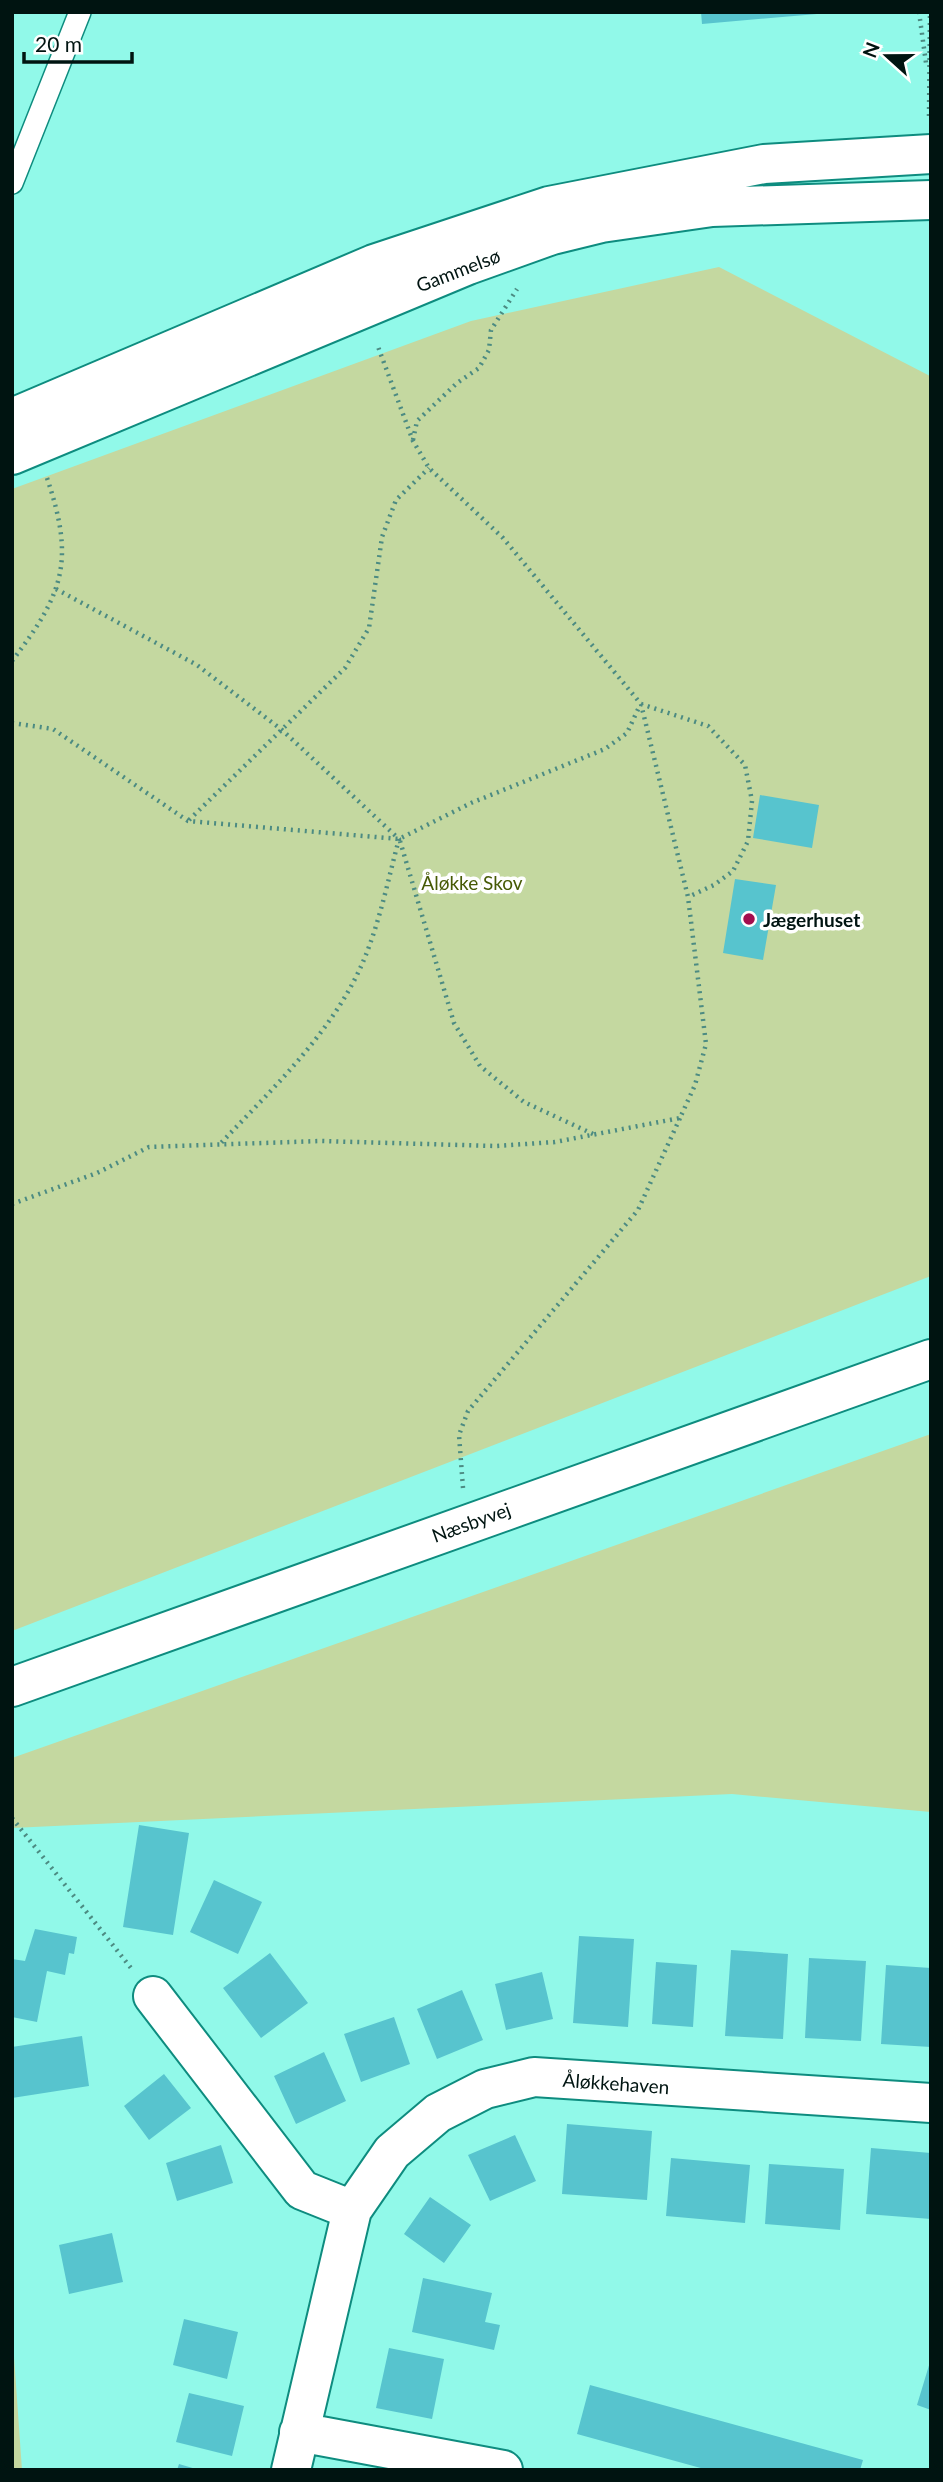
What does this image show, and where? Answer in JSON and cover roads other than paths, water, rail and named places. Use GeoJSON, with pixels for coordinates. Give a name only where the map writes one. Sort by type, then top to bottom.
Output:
{"type":"FeatureCollection","features":[{"type":"Feature","properties":{"kind":"street","name":"Gammelsø"},"geometry":{"type":"LineString","coordinates":[[19,426],[374,264],[549,206],[764,164],[931,154]]}},
{"type":"Feature","properties":{"kind":"street","name":"Gammelsø"},"geometry":{"type":"LineString","coordinates":[[19,426],[552,235],[601,223],[712,207],[931,200]]}},
{"type":"Feature","properties":{"kind":"street","name":"Næsbyvej"},"geometry":{"type":"LineString","coordinates":[[12,1687],[931,1359]]}},
{"type":"Feature","properties":{"kind":"street"},"geometry":{"type":"LineString","coordinates":[[153,1996],[302,2190],[352,2210]]}},
{"type":"Feature","properties":{"kind":"street","name":"Åløkkehaven"},"geometry":{"type":"LineString","coordinates":[[291,2470],[352,2210],[392,2152],[438,2113],[485,2089],[534,2077],[931,2103]]}},
{"type":"Feature","properties":{"kind":"street"},"geometry":{"type":"LineString","coordinates":[[299,2432],[503,2470]]}},
{"type":"Feature","properties":{"kind":"lane"},"geometry":{"type":"LineString","coordinates":[[12,183],[80,12]]}},
{"type":"Feature","properties":{"kind":"place","name":"Jægerhuset"},"geometry":{"type":"Point","coordinates":[749,919]}},
{"type":"Feature","properties":{"kind":"park label","name":"Åløkke Skov"},"geometry":{"type":"Point","coordinates":[472,882]}}]}
